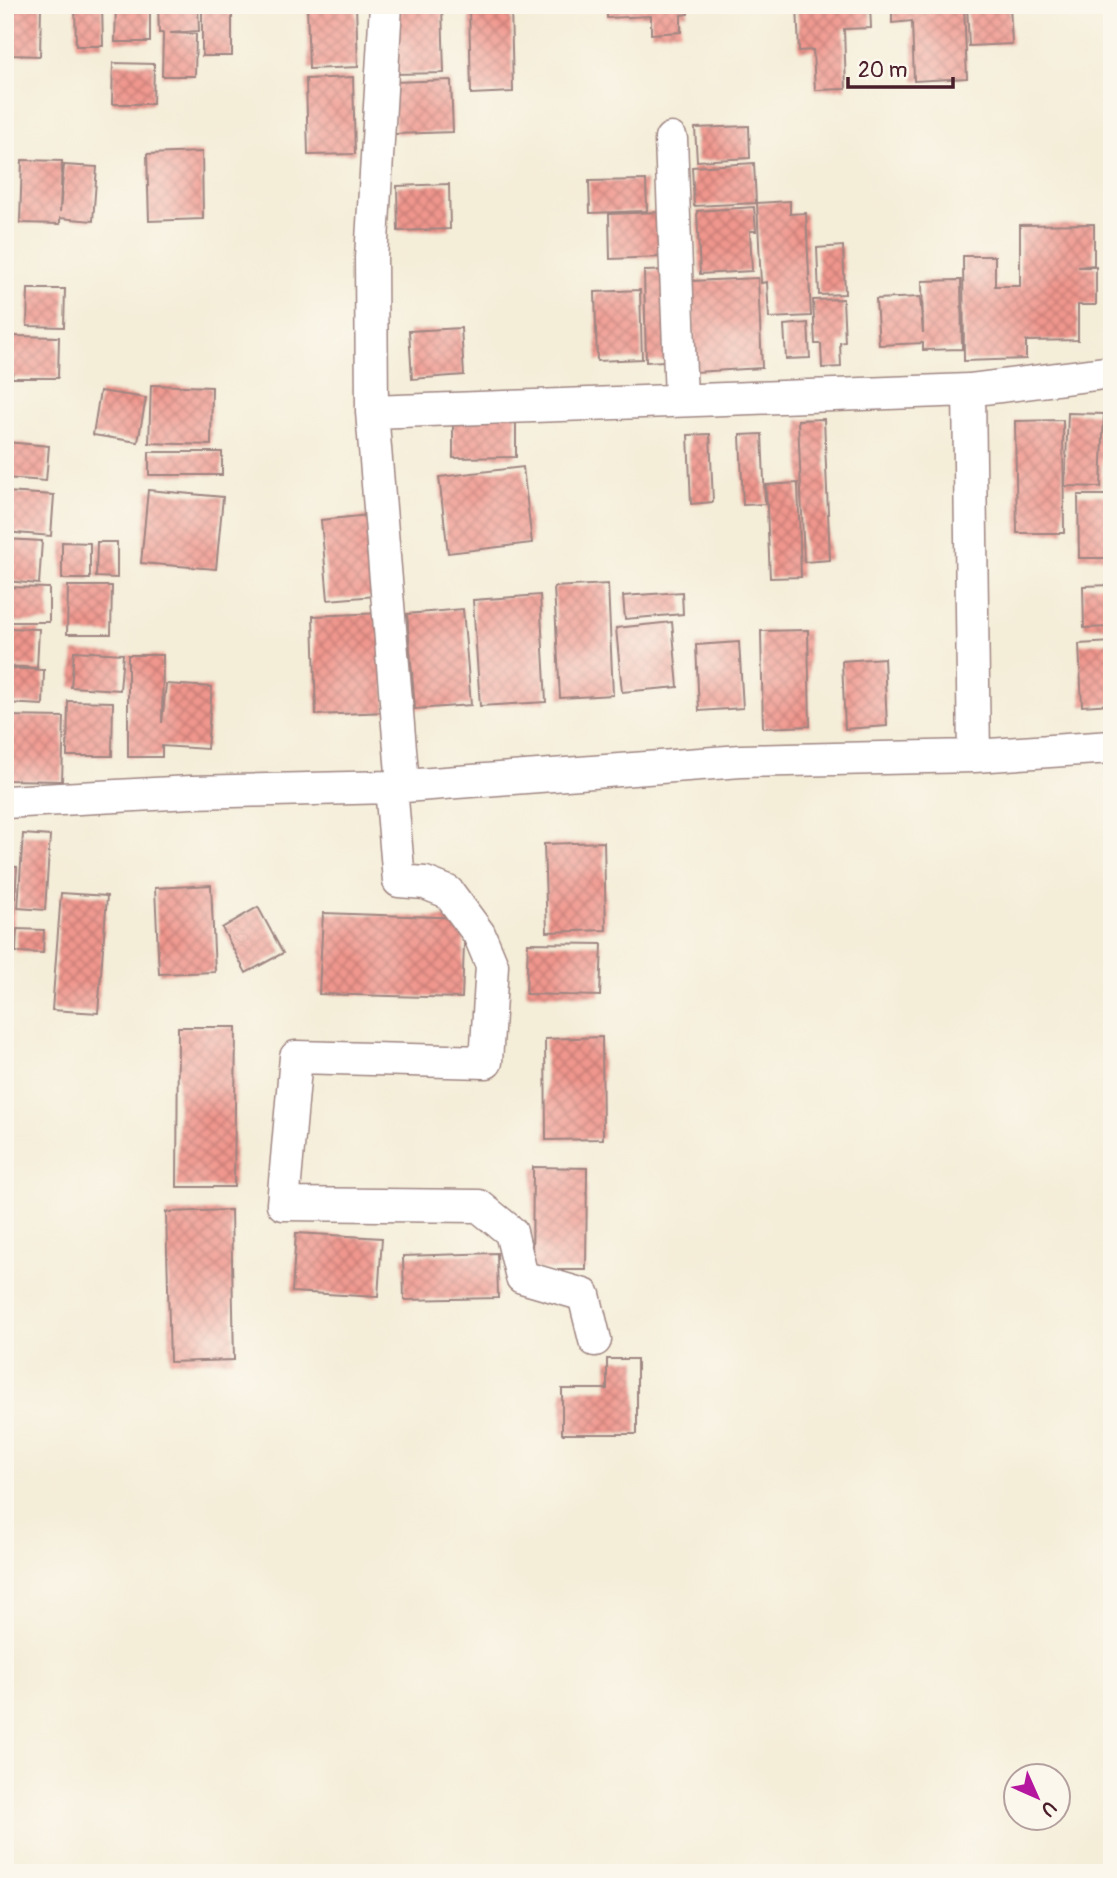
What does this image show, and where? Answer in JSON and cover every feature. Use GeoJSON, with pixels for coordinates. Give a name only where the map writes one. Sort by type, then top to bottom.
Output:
{"type":"FeatureCollection","features":[{"type":"Feature","properties":{"kind":"street"},"geometry":{"type":"LineString","coordinates":[[386,5],[371,258],[372,412],[397,786],[399,881],[425,883],[448,892],[479,934],[492,965],[486,1062],[296,1057],[283,1204],[479,1206],[511,1232],[522,1277],[584,1294],[595,1340]]}},
{"type":"Feature","properties":{"kind":"street"},"geometry":{"type":"LineString","coordinates":[[671,139],[681,399]]}},
{"type":"Feature","properties":{"kind":"street"},"geometry":{"type":"LineString","coordinates":[[372,412],[969,390],[1112,372]]}},
{"type":"Feature","properties":{"kind":"street"},"geometry":{"type":"LineString","coordinates":[[969,390],[974,756]]}},
{"type":"Feature","properties":{"kind":"street"},"geometry":{"type":"LineString","coordinates":[[5,803],[191,792],[397,786],[741,761],[974,756],[1112,747]]}},
{"type":"Feature","properties":{"kind":"building"},"geometry":{"type":"Polygon","coordinates":[[[12,5],[41,5],[40,56],[11,55],[12,5]]]}},
{"type":"Feature","properties":{"kind":"building"},"geometry":{"type":"Polygon","coordinates":[[[75,5],[102,5],[103,46],[76,46],[75,5]]]}},
{"type":"Feature","properties":{"kind":"building"},"geometry":{"type":"Polygon","coordinates":[[[116,5],[150,5],[150,42],[115,42],[116,5]]]}},
{"type":"Feature","properties":{"kind":"building"},"geometry":{"type":"Polygon","coordinates":[[[158,5],[198,5],[199,31],[170,33],[196,34],[195,76],[162,76],[163,33],[159,33],[158,5]]]}},
{"type":"Feature","properties":{"kind":"building"},"geometry":{"type":"Polygon","coordinates":[[[202,5],[232,5],[232,56],[202,56],[202,5]]]}},
{"type":"Feature","properties":{"kind":"building"},"geometry":{"type":"Polygon","coordinates":[[[307,5],[356,5],[358,67],[309,69],[307,5]]]}},
{"type":"Feature","properties":{"kind":"building"},"geometry":{"type":"Polygon","coordinates":[[[391,5],[442,5],[444,73],[393,74],[391,5]]]}},
{"type":"Feature","properties":{"kind":"building"},"geometry":{"type":"Polygon","coordinates":[[[469,5],[511,5],[513,92],[471,94],[469,5]]]}},
{"type":"Feature","properties":{"kind":"building"},"geometry":{"type":"Polygon","coordinates":[[[607,5],[688,5],[688,14],[681,15],[681,32],[651,34],[651,16],[607,18],[607,5]]]}},
{"type":"Feature","properties":{"kind":"building"},"geometry":{"type":"Polygon","coordinates":[[[797,5],[870,5],[871,28],[844,29],[846,89],[815,90],[813,50],[799,51],[797,5]]]}},
{"type":"Feature","properties":{"kind":"building"},"geometry":{"type":"Polygon","coordinates":[[[892,5],[964,5],[967,78],[914,81],[912,21],[892,23],[892,5]]]}},
{"type":"Feature","properties":{"kind":"building"},"geometry":{"type":"Polygon","coordinates":[[[967,5],[1010,5],[1012,44],[969,46],[967,5]]]}},
{"type":"Feature","properties":{"kind":"building"},"geometry":{"type":"Polygon","coordinates":[[[113,63],[154,64],[153,104],[112,104],[113,63]]]}},
{"type":"Feature","properties":{"kind":"building"},"geometry":{"type":"Polygon","coordinates":[[[353,77],[355,154],[308,155],[306,79],[353,77]]]}},
{"type":"Feature","properties":{"kind":"building"},"geometry":{"type":"Polygon","coordinates":[[[451,80],[453,132],[395,134],[393,82],[451,80]]]}},
{"type":"Feature","properties":{"kind":"building"},"geometry":{"type":"Polygon","coordinates":[[[749,126],[750,158],[697,161],[695,128],[749,126]]]}},
{"type":"Feature","properties":{"kind":"building"},"geometry":{"type":"Polygon","coordinates":[[[202,152],[203,219],[149,221],[147,154],[202,152]]]}},
{"type":"Feature","properties":{"kind":"building"},"geometry":{"type":"Polygon","coordinates":[[[22,160],[62,161],[60,212],[64,165],[97,167],[93,221],[60,218],[60,224],[20,223],[22,160]]]}},
{"type":"Feature","properties":{"kind":"building"},"geometry":{"type":"Polygon","coordinates":[[[754,163],[756,203],[694,206],[692,167],[754,163]]]}},
{"type":"Feature","properties":{"kind":"building"},"geometry":{"type":"Polygon","coordinates":[[[646,180],[647,211],[590,213],[589,181],[646,180]]]}},
{"type":"Feature","properties":{"kind":"building"},"geometry":{"type":"Polygon","coordinates":[[[449,184],[450,229],[398,231],[397,186],[449,184]]]}},
{"type":"Feature","properties":{"kind":"building"},"geometry":{"type":"Polygon","coordinates":[[[790,201],[790,214],[806,213],[811,316],[769,318],[767,282],[761,283],[757,203],[790,201]]]}},
{"type":"Feature","properties":{"kind":"building"},"geometry":{"type":"Polygon","coordinates":[[[754,207],[756,231],[750,231],[752,271],[700,274],[697,211],[754,207]]]}},
{"type":"Feature","properties":{"kind":"building"},"geometry":{"type":"Polygon","coordinates":[[[660,212],[661,257],[610,259],[609,214],[660,212]]]}},
{"type":"Feature","properties":{"kind":"building"},"geometry":{"type":"Polygon","coordinates":[[[1094,224],[1094,265],[1078,267],[1096,267],[1096,305],[1078,305],[1078,340],[1026,341],[1026,359],[964,361],[963,256],[995,256],[995,286],[1020,286],[1020,225],[1094,224]]]}},
{"type":"Feature","properties":{"kind":"building"},"geometry":{"type":"Polygon","coordinates":[[[843,246],[845,294],[819,295],[817,248],[843,246]]]}},
{"type":"Feature","properties":{"kind":"building"},"geometry":{"type":"Polygon","coordinates":[[[682,270],[684,360],[646,362],[644,271],[682,270]]]}},
{"type":"Feature","properties":{"kind":"building"},"geometry":{"type":"Polygon","coordinates":[[[758,278],[762,368],[695,372],[692,281],[758,278]]]}},
{"type":"Feature","properties":{"kind":"building"},"geometry":{"type":"Polygon","coordinates":[[[961,280],[962,349],[923,350],[923,343],[879,345],[876,299],[920,297],[923,333],[922,281],[961,280]]]}},
{"type":"Feature","properties":{"kind":"building"},"geometry":{"type":"Polygon","coordinates":[[[28,289],[65,289],[64,327],[27,326],[28,289]]]}},
{"type":"Feature","properties":{"kind":"building"},"geometry":{"type":"Polygon","coordinates":[[[640,290],[642,359],[597,361],[595,292],[640,290]]]}},
{"type":"Feature","properties":{"kind":"building"},"geometry":{"type":"Polygon","coordinates":[[[843,299],[845,342],[840,343],[841,367],[822,368],[821,344],[815,344],[813,300],[843,299]]]}},
{"type":"Feature","properties":{"kind":"building"},"geometry":{"type":"Polygon","coordinates":[[[808,323],[810,358],[786,359],[784,325],[808,323]]]}},
{"type":"Feature","properties":{"kind":"building"},"geometry":{"type":"Polygon","coordinates":[[[461,328],[464,375],[412,379],[409,331],[461,328]]]}},
{"type":"Feature","properties":{"kind":"building"},"geometry":{"type":"Polygon","coordinates":[[[13,336],[59,337],[58,378],[12,378],[13,336]]]}},
{"type":"Feature","properties":{"kind":"building"},"geometry":{"type":"Polygon","coordinates":[[[151,385],[212,387],[211,445],[149,443],[151,385]]]}},
{"type":"Feature","properties":{"kind":"building"},"geometry":{"type":"Polygon","coordinates":[[[100,391],[146,398],[138,442],[93,435],[100,391]]]}},
{"type":"Feature","properties":{"kind":"building"},"geometry":{"type":"Polygon","coordinates":[[[516,409],[516,457],[453,458],[453,410],[516,409]]]}},
{"type":"Feature","properties":{"kind":"building"},"geometry":{"type":"Polygon","coordinates":[[[1068,413],[1104,414],[1101,487],[1065,486],[1068,413]]]}},
{"type":"Feature","properties":{"kind":"building"},"geometry":{"type":"Polygon","coordinates":[[[824,419],[830,560],[804,562],[798,420],[824,419]]]}},
{"type":"Feature","properties":{"kind":"building"},"geometry":{"type":"Polygon","coordinates":[[[1063,420],[1064,533],[1017,533],[1015,421],[1063,420]]]}},
{"type":"Feature","properties":{"kind":"building"},"geometry":{"type":"Polygon","coordinates":[[[710,434],[713,502],[691,504],[688,435],[710,434]]]}},
{"type":"Feature","properties":{"kind":"building"},"geometry":{"type":"Polygon","coordinates":[[[762,434],[765,504],[743,505],[740,435],[762,434]]]}},
{"type":"Feature","properties":{"kind":"building"},"geometry":{"type":"Polygon","coordinates":[[[6,442],[49,446],[46,481],[5,478],[6,442]]]}},
{"type":"Feature","properties":{"kind":"building"},"geometry":{"type":"Polygon","coordinates":[[[149,452],[222,452],[222,475],[149,475],[149,452]]]}},
{"type":"Feature","properties":{"kind":"building"},"geometry":{"type":"Polygon","coordinates":[[[523,467],[532,543],[448,553],[439,477],[523,467]]]}},
{"type":"Feature","properties":{"kind":"building"},"geometry":{"type":"Polygon","coordinates":[[[798,483],[801,577],[770,578],[766,485],[798,483]]]}},
{"type":"Feature","properties":{"kind":"building"},"geometry":{"type":"Polygon","coordinates":[[[148,490],[223,497],[216,569],[141,563],[148,490]]]}},
{"type":"Feature","properties":{"kind":"building"},"geometry":{"type":"Polygon","coordinates":[[[5,492],[54,495],[51,536],[5,532],[5,492]]]}},
{"type":"Feature","properties":{"kind":"building"},"geometry":{"type":"Polygon","coordinates":[[[1078,495],[1112,495],[1112,558],[1079,558],[1078,495]]]}},
{"type":"Feature","properties":{"kind":"building"},"geometry":{"type":"Polygon","coordinates":[[[369,515],[375,596],[328,600],[321,520],[369,515]]]}},
{"type":"Feature","properties":{"kind":"building"},"geometry":{"type":"Polygon","coordinates":[[[5,539],[42,541],[39,584],[5,581],[5,539]]]}},
{"type":"Feature","properties":{"kind":"building"},"geometry":{"type":"Polygon","coordinates":[[[62,542],[90,543],[90,579],[62,579],[62,542]]]}},
{"type":"Feature","properties":{"kind":"building"},"geometry":{"type":"Polygon","coordinates":[[[97,542],[117,542],[117,578],[96,577],[97,542]]]}},
{"type":"Feature","properties":{"kind":"building"},"geometry":{"type":"Polygon","coordinates":[[[608,584],[613,695],[560,698],[554,587],[608,584]]]}},
{"type":"Feature","properties":{"kind":"building"},"geometry":{"type":"Polygon","coordinates":[[[1112,585],[1112,627],[1084,628],[1083,586],[1112,585]]]}},
{"type":"Feature","properties":{"kind":"building"},"geometry":{"type":"Polygon","coordinates":[[[68,586],[112,586],[111,634],[67,634],[68,586]]]}},
{"type":"Feature","properties":{"kind":"building"},"geometry":{"type":"Polygon","coordinates":[[[5,587],[49,588],[49,622],[5,622],[5,587]]]}},
{"type":"Feature","properties":{"kind":"building"},"geometry":{"type":"Polygon","coordinates":[[[682,592],[683,614],[625,619],[623,596],[682,592]]]}},
{"type":"Feature","properties":{"kind":"building"},"geometry":{"type":"Polygon","coordinates":[[[540,595],[546,702],[480,706],[473,600],[540,595]]]}},
{"type":"Feature","properties":{"kind":"building"},"geometry":{"type":"Polygon","coordinates":[[[463,609],[471,705],[415,709],[407,614],[463,609]]]}},
{"type":"Feature","properties":{"kind":"building"},"geometry":{"type":"Polygon","coordinates":[[[382,613],[386,712],[316,715],[313,616],[382,613]]]}},
{"type":"Feature","properties":{"kind":"building"},"geometry":{"type":"Polygon","coordinates":[[[672,622],[678,687],[622,692],[616,628],[672,622]]]}},
{"type":"Feature","properties":{"kind":"building"},"geometry":{"type":"Polygon","coordinates":[[[5,628],[39,629],[37,668],[5,666],[5,628]]]}},
{"type":"Feature","properties":{"kind":"building"},"geometry":{"type":"Polygon","coordinates":[[[808,630],[810,726],[763,728],[761,631],[808,630]]]}},
{"type":"Feature","properties":{"kind":"building"},"geometry":{"type":"Polygon","coordinates":[[[739,642],[743,708],[699,711],[696,645],[739,642]]]}},
{"type":"Feature","properties":{"kind":"building"},"geometry":{"type":"Polygon","coordinates":[[[1112,642],[1112,704],[1082,706],[1079,644],[1112,642]]]}},
{"type":"Feature","properties":{"kind":"building"},"geometry":{"type":"Polygon","coordinates":[[[74,651],[123,654],[120,690],[71,687],[74,651]]]}},
{"type":"Feature","properties":{"kind":"building"},"geometry":{"type":"Polygon","coordinates":[[[128,655],[163,655],[162,723],[166,684],[212,687],[207,749],[162,746],[162,757],[128,757],[128,655]]]}},
{"type":"Feature","properties":{"kind":"building"},"geometry":{"type":"Polygon","coordinates":[[[884,658],[887,726],[845,729],[842,661],[884,658]]]}},
{"type":"Feature","properties":{"kind":"building"},"geometry":{"type":"Polygon","coordinates":[[[5,668],[44,670],[43,705],[5,703],[5,668]]]}},
{"type":"Feature","properties":{"kind":"building"},"geometry":{"type":"Polygon","coordinates":[[[68,701],[113,702],[112,756],[67,756],[68,701]]]}},
{"type":"Feature","properties":{"kind":"building"},"geometry":{"type":"Polygon","coordinates":[[[5,716],[64,717],[62,781],[5,780],[5,716]]]}},
{"type":"Feature","properties":{"kind":"building"},"geometry":{"type":"Polygon","coordinates":[[[23,834],[50,836],[45,910],[18,908],[23,834]]]}},
{"type":"Feature","properties":{"kind":"building"},"geometry":{"type":"Polygon","coordinates":[[[604,842],[606,930],[547,932],[544,844],[604,842]]]}},
{"type":"Feature","properties":{"kind":"building"},"geometry":{"type":"Polygon","coordinates":[[[5,866],[17,867],[13,933],[5,932],[5,866]]]}},
{"type":"Feature","properties":{"kind":"building"},"geometry":{"type":"Polygon","coordinates":[[[211,885],[215,972],[159,974],[155,888],[211,885]]]}},
{"type":"Feature","properties":{"kind":"building"},"geometry":{"type":"Polygon","coordinates":[[[61,893],[107,896],[98,1013],[52,1010],[61,893]]]}},
{"type":"Feature","properties":{"kind":"building"},"geometry":{"type":"Polygon","coordinates":[[[258,907],[283,953],[246,973],[222,928],[258,907]]]}},
{"type":"Feature","properties":{"kind":"building"},"geometry":{"type":"Polygon","coordinates":[[[323,913],[465,918],[462,998],[319,994],[323,913]]]}},
{"type":"Feature","properties":{"kind":"building"},"geometry":{"type":"Polygon","coordinates":[[[17,929],[44,930],[43,953],[16,952],[17,929]]]}},
{"type":"Feature","properties":{"kind":"building"},"geometry":{"type":"Polygon","coordinates":[[[528,943],[602,944],[600,996],[526,994],[528,943]]]}},
{"type":"Feature","properties":{"kind":"building"},"geometry":{"type":"Polygon","coordinates":[[[178,1027],[236,1027],[234,1187],[177,1187],[178,1027]]]}},
{"type":"Feature","properties":{"kind":"building"},"geometry":{"type":"Polygon","coordinates":[[[602,1037],[603,1139],[546,1140],[545,1039],[602,1037]]]}},
{"type":"Feature","properties":{"kind":"building"},"geometry":{"type":"Polygon","coordinates":[[[533,1167],[587,1168],[586,1270],[532,1270],[533,1167]]]}},
{"type":"Feature","properties":{"kind":"building"},"geometry":{"type":"Polygon","coordinates":[[[231,1210],[234,1360],[170,1362],[166,1212],[231,1210]]]}},
{"type":"Feature","properties":{"kind":"building"},"geometry":{"type":"Polygon","coordinates":[[[296,1233],[382,1238],[378,1297],[292,1292],[296,1233]]]}},
{"type":"Feature","properties":{"kind":"building"},"geometry":{"type":"Polygon","coordinates":[[[497,1253],[498,1298],[404,1300],[403,1256],[497,1253]]]}},
{"type":"Feature","properties":{"kind":"building"},"geometry":{"type":"Polygon","coordinates":[[[607,1359],[637,1359],[637,1434],[562,1434],[562,1389],[607,1389],[607,1359]]]}}]}
